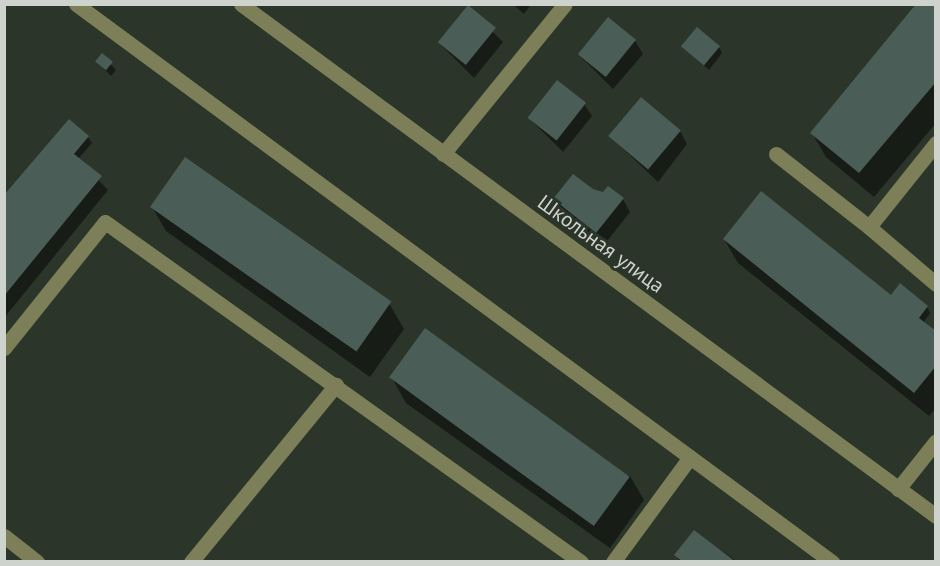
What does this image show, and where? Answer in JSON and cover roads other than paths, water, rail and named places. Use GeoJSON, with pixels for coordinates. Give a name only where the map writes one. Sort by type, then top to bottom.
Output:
{"type":"FeatureCollection","features":[{"type":"Feature","properties":{"kind":"street"},"geometry":{"type":"LineString","coordinates":[[76,4],[832,561]]}},
{"type":"Feature","properties":{"kind":"street","name":"Школьная улица"},"geometry":{"type":"LineString","coordinates":[[241,4],[936,516]]}},
{"type":"Feature","properties":{"kind":"street"},"geometry":{"type":"LineString","coordinates":[[443,154],[565,4]]}},
{"type":"Feature","properties":{"kind":"street"},"geometry":{"type":"LineString","coordinates":[[869,227],[936,142]]}},
{"type":"Feature","properties":{"kind":"street"},"geometry":{"type":"LineString","coordinates":[[776,154],[869,227],[936,284]]}},
{"type":"Feature","properties":{"kind":"street"},"geometry":{"type":"LineString","coordinates":[[4,348],[105,222],[581,561]]}},
{"type":"Feature","properties":{"kind":"street"},"geometry":{"type":"LineString","coordinates":[[191,561],[336,385]]}},
{"type":"Feature","properties":{"kind":"street"},"geometry":{"type":"LineString","coordinates":[[898,489],[936,441]]}},
{"type":"Feature","properties":{"kind":"street"},"geometry":{"type":"LineString","coordinates":[[613,561],[690,458]]}},
{"type":"Feature","properties":{"kind":"street"},"geometry":{"type":"LineString","coordinates":[[4,536],[37,561]]}}]}
